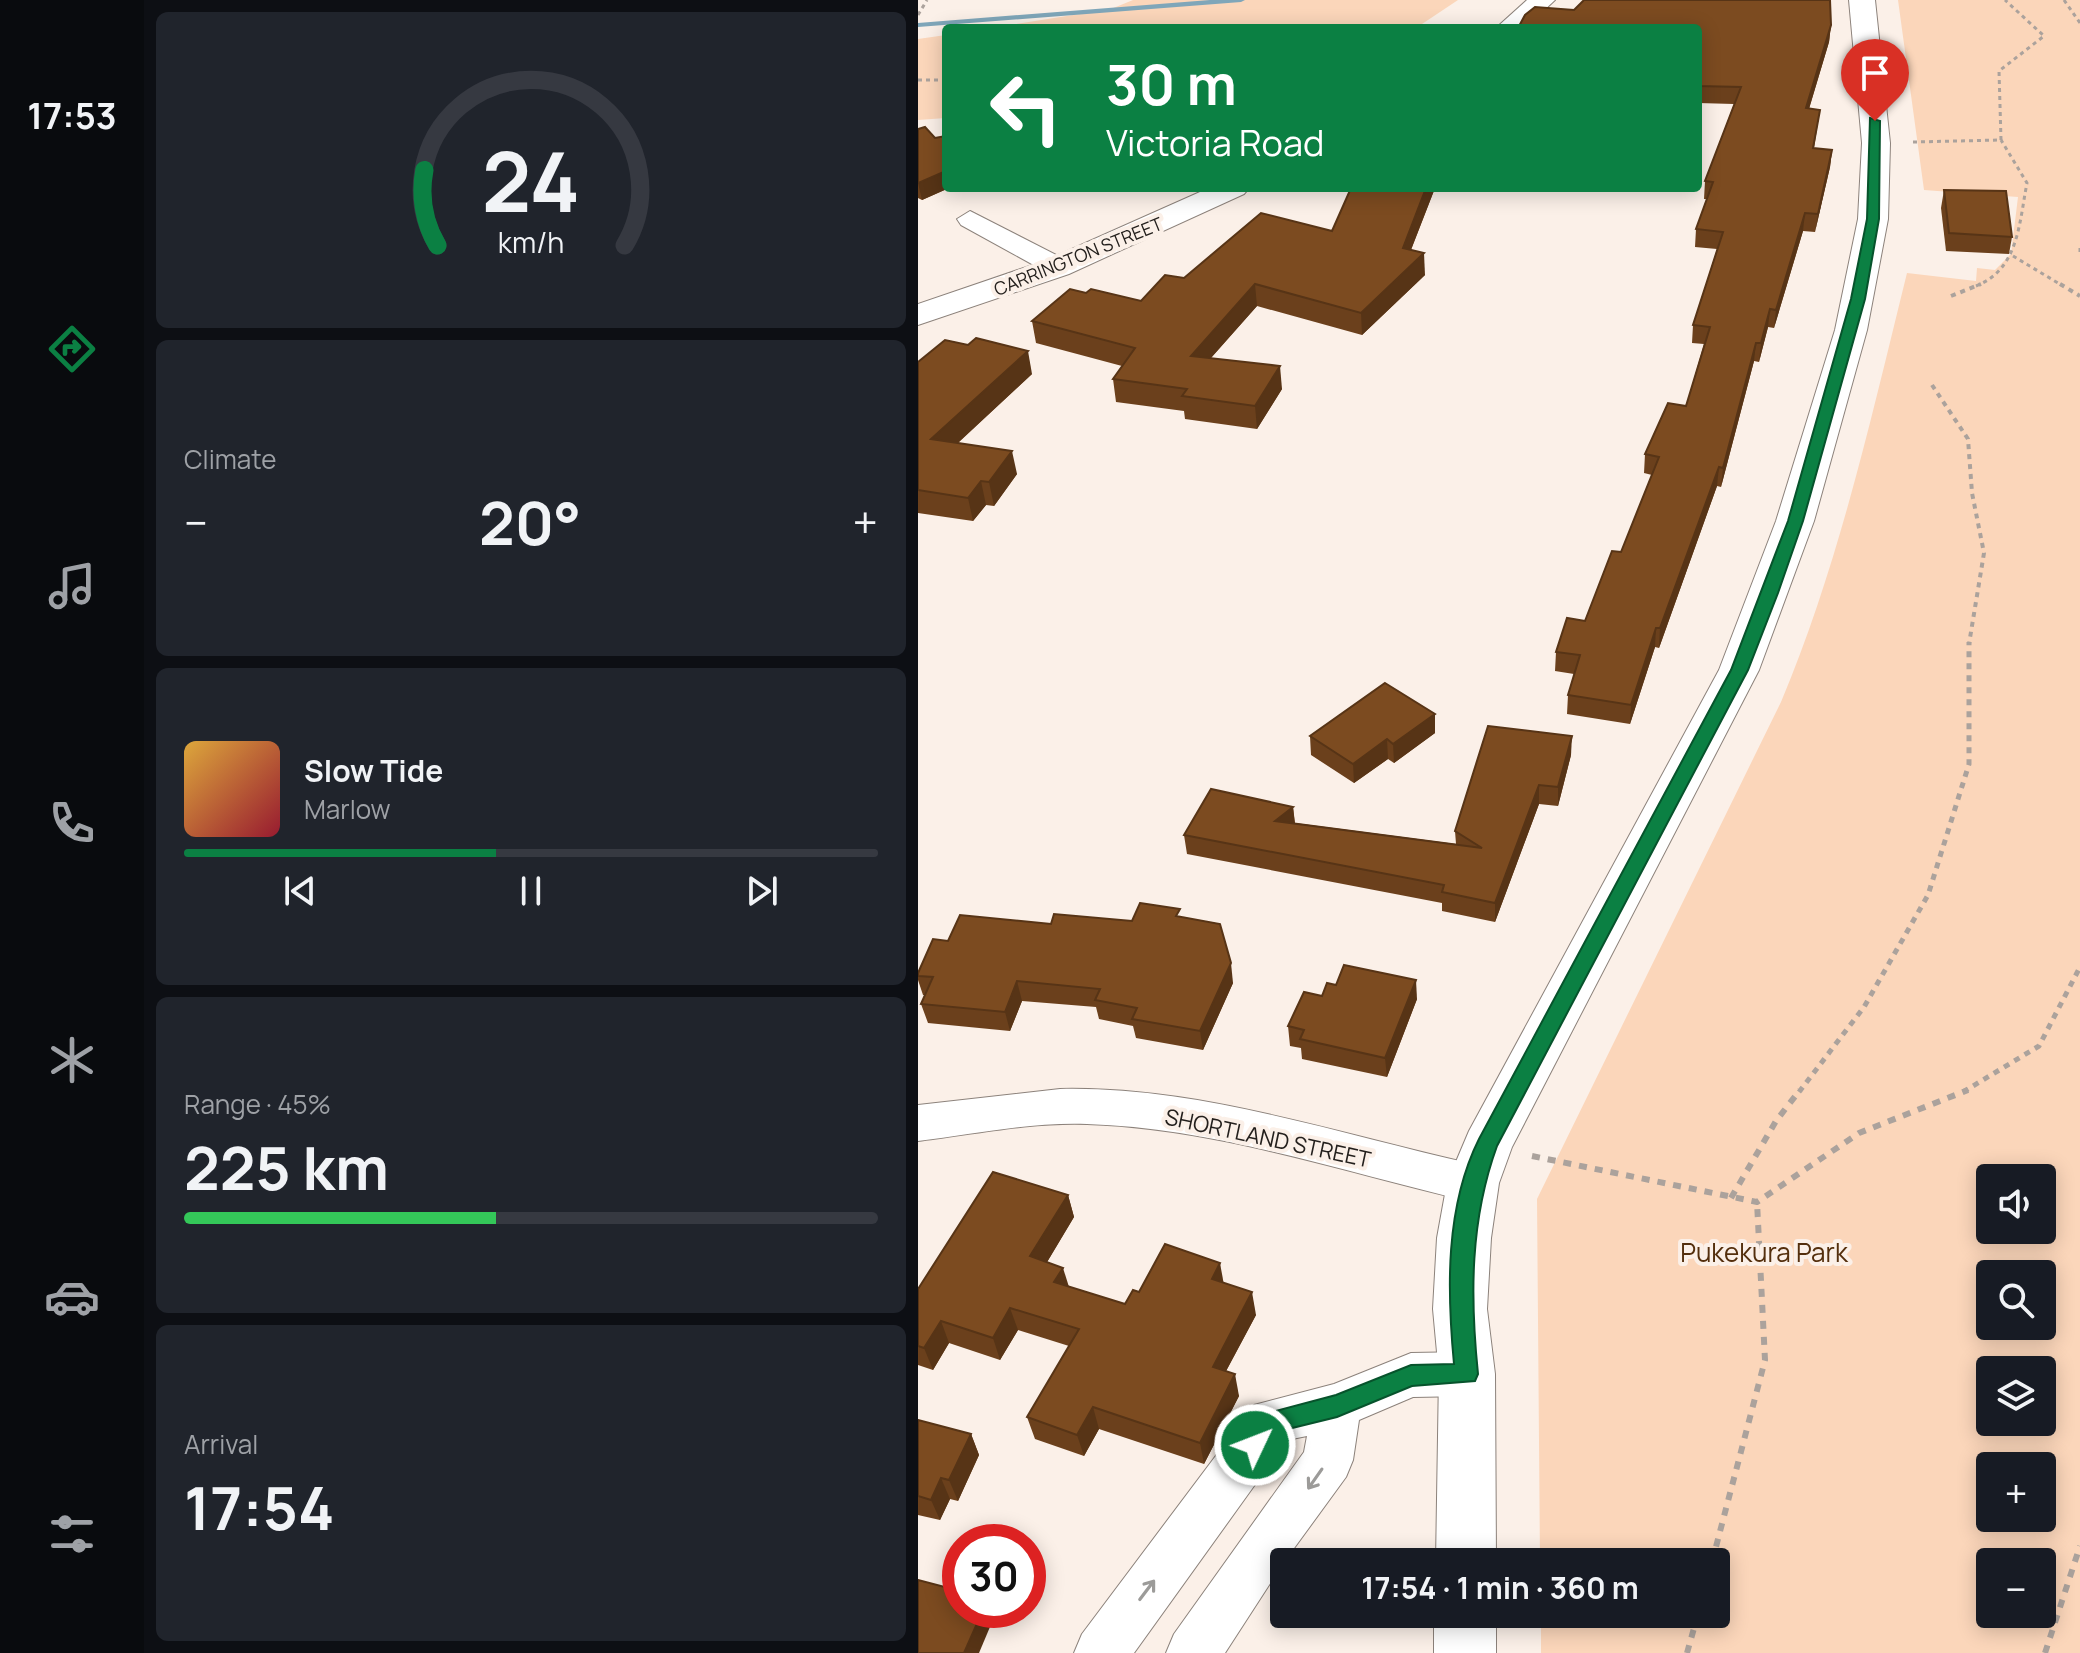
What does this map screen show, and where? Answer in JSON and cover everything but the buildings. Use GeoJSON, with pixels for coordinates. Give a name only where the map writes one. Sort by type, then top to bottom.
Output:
{"type":"FeatureCollection","features":[{"type":"Feature","properties":{"kind":"street"},"geometry":{"type":"LineString","coordinates":[[1514,24],[1542,0]]}},
{"type":"Feature","properties":{"kind":"street"},"geometry":{"type":"LineString","coordinates":[[1466,1548],[1467,1374],[1460,1309],[1464,1238],[1480,1164],[1739,670],[1770,593],[1851,330],[1873,219],[1876,143],[1862,0]]}},
{"type":"Feature","properties":{"kind":"street","name":"CARRINGTON STREET"},"geometry":{"type":"LineString","coordinates":[[918,315],[1058,267],[1225,192]]}},
{"type":"Feature","properties":{"kind":"street"},"geometry":{"type":"LineString","coordinates":[[970,219],[1058,267]]}},
{"type":"Feature","properties":{"kind":"street","name":"SHORTLAND STREET"},"geometry":{"type":"LineString","coordinates":[[918,1123],[1023,1110],[1104,1107],[1186,1117],[1480,1164]]}},
{"type":"Feature","properties":{"kind":"street"},"geometry":{"type":"LineString","coordinates":[[1101,1653],[1272,1421],[1337,1406],[1411,1375],[1467,1374]]}},
{"type":"Feature","properties":{"kind":"street"},"geometry":{"type":"LineString","coordinates":[[1193,1653],[1328,1460],[1337,1406]]}},
{"type":"Feature","properties":{"kind":"street"},"geometry":{"type":"LineString","coordinates":[[1465,1628],[1465,1653]]}},
{"type":"Feature","properties":{"kind":"path"},"geometry":{"type":"LineString","coordinates":[[918,15],[927,0]]}},
{"type":"Feature","properties":{"kind":"path"},"geometry":{"type":"LineString","coordinates":[[1951,296],[1986,282],[2013,256],[2027,183],[2001,140],[1999,71],[2044,36],[2005,0]]}},
{"type":"Feature","properties":{"kind":"path"},"geometry":{"type":"LineString","coordinates":[[2064,0],[2080,23]]}},
{"type":"Feature","properties":{"kind":"path"},"geometry":{"type":"LineString","coordinates":[[918,80],[942,80]]}},
{"type":"Feature","properties":{"kind":"path"},"geometry":{"type":"LineString","coordinates":[[1876,143],[2001,140]]}},
{"type":"Feature","properties":{"kind":"path"},"geometry":{"type":"LineString","coordinates":[[2013,256],[2080,296]]}},
{"type":"Feature","properties":{"kind":"path"},"geometry":{"type":"LineString","coordinates":[[1731,1198],[1776,1121],[1864,1007],[1928,895],[1969,764],[1968,647],[1984,553],[1972,493],[1968,439],[1932,385]]}},
{"type":"Feature","properties":{"kind":"path"},"geometry":{"type":"LineString","coordinates":[[1480,1164],[1757,1202],[1859,1133],[1978,1086],[2039,1046],[2080,967]]}},
{"type":"Feature","properties":{"kind":"path"},"geometry":{"type":"LineString","coordinates":[[1716,1548],[1765,1360],[1757,1202]]}},
{"type":"Feature","properties":{"kind":"path"},"geometry":{"type":"LineString","coordinates":[[2045,1653],[2080,1546]]}},
{"type":"Feature","properties":{"kind":"path"},"geometry":{"type":"LineString","coordinates":[[1687,1653],[1694,1628]]}},
{"type":"Feature","properties":{"kind":"green space"},"geometry":{"type":"Polygon","coordinates":[[[1133,0],[1458,0],[1422,24],[1016,24],[1111,9],[1133,0]]]}},
{"type":"Feature","properties":{"kind":"green space","name":"Pukekura Park"},"geometry":{"type":"Polygon","coordinates":[[[1898,0],[2080,0],[2080,1653],[1541,1653],[1541,1628],[1730,1628],[1730,1548],[1540,1548],[1537,1199],[1781,702],[1802,650],[1837,544],[1907,273],[1976,281],[1977,268],[1995,270],[2011,254],[2018,197],[1924,190],[1898,0]]]}},
{"type":"Feature","properties":{"kind":"green space"},"geometry":{"type":"Polygon","coordinates":[[[942,36],[942,118],[918,120],[918,39],[942,36]]]}},
{"type":"Feature","properties":{"kind":"waterway"},"geometry":{"type":"LineString","coordinates":[[918,25],[1241,0]]}},
{"type":"Feature","properties":{"kind":"route"},"geometry":{"type":"LineString","coordinates":[[1255,1445],[1272,1421],[1337,1406],[1375,1387],[1411,1375],[1467,1374],[1460,1309],[1464,1238],[1473,1183],[1487,1146],[1739,670],[1770,593],[1795,521],[1851,330],[1865,268],[1873,219],[1875,121]]}}]}
